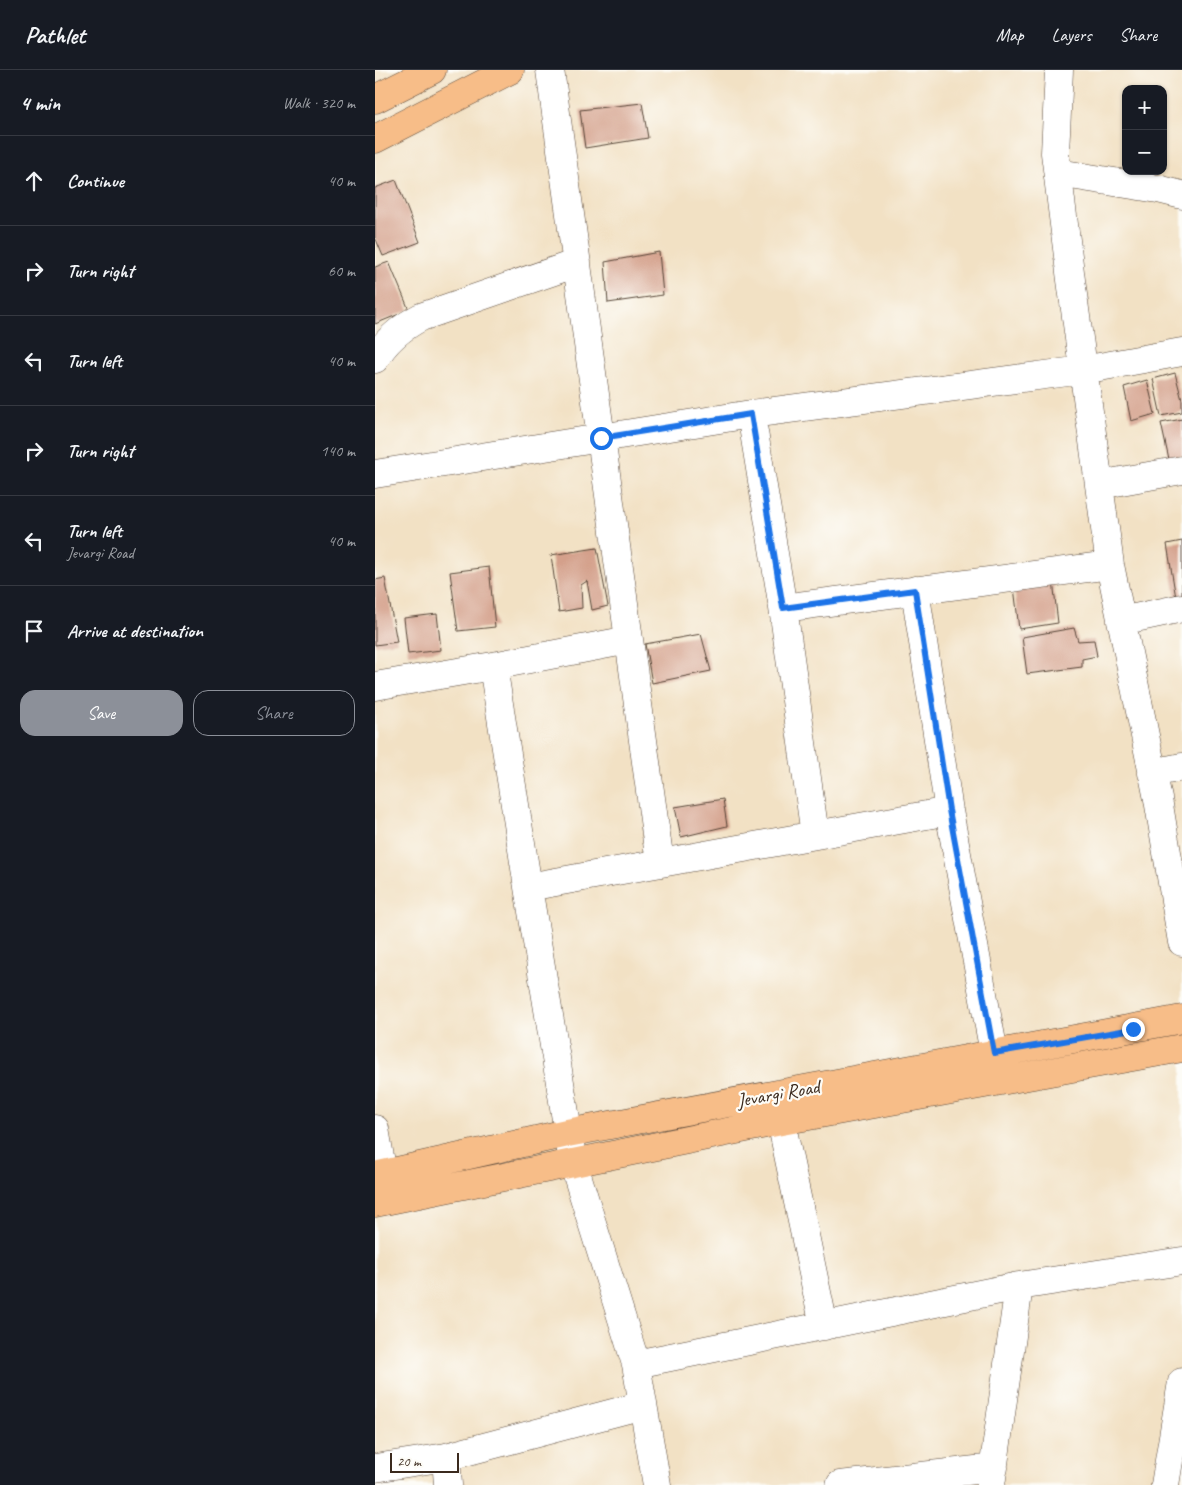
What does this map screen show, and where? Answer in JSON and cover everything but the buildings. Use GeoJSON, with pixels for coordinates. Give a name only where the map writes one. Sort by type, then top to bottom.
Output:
{"type":"FeatureCollection","features":[{"type":"Feature","properties":{"kind":"main road"},"geometry":{"type":"LineString","coordinates":[[375,139],[510,70]]}},
{"type":"Feature","properties":{"kind":"main road"},"geometry":{"type":"LineString","coordinates":[[375,99],[422,72]]}},
{"type":"Feature","properties":{"kind":"main road","name":"Jevargi Road"},"geometry":{"type":"LineString","coordinates":[[379,1175],[567,1133],[994,1053],[1182,1020]]}},
{"type":"Feature","properties":{"kind":"main road"},"geometry":{"type":"LineString","coordinates":[[375,1203],[781,1121],[1182,1048]]}},
{"type":"Feature","properties":{"kind":"street"},"geometry":{"type":"LineString","coordinates":[[550,70],[660,863]]}},
{"type":"Feature","properties":{"kind":"street"},"geometry":{"type":"LineString","coordinates":[[1059,70],[1055,153],[1110,565],[1153,773],[1182,942]]}},
{"type":"Feature","properties":{"kind":"street"},"geometry":{"type":"LineString","coordinates":[[1058,173],[1158,189],[1182,195]]}},
{"type":"Feature","properties":{"kind":"street"},"geometry":{"type":"LineString","coordinates":[[375,359],[391,338],[405,326],[421,317],[577,263]]}},
{"type":"Feature","properties":{"kind":"street"},"geometry":{"type":"LineString","coordinates":[[375,474],[751,414],[1083,370],[1182,352]]}},
{"type":"Feature","properties":{"kind":"street"},"geometry":{"type":"LineString","coordinates":[[751,414],[783,608],[815,835]]}},
{"type":"Feature","properties":{"kind":"street"},"geometry":{"type":"LineString","coordinates":[[1099,485],[1182,470]]}},
{"type":"Feature","properties":{"kind":"street"},"geometry":{"type":"LineString","coordinates":[[783,608],[1110,565]]}},
{"type":"Feature","properties":{"kind":"street"},"geometry":{"type":"LineString","coordinates":[[915,590],[949,810],[994,1053]]}},
{"type":"Feature","properties":{"kind":"street"},"geometry":{"type":"LineString","coordinates":[[1121,621],[1182,608]]}},
{"type":"Feature","properties":{"kind":"street"},"geometry":{"type":"LineString","coordinates":[[375,686],[629,640]]}},
{"type":"Feature","properties":{"kind":"street"},"geometry":{"type":"LineString","coordinates":[[493,666],[567,1133],[573,1162],[636,1364],[657,1485]]}},
{"type":"Feature","properties":{"kind":"street"},"geometry":{"type":"LineString","coordinates":[[1153,773],[1182,767]]}},
{"type":"Feature","properties":{"kind":"street"},"geometry":{"type":"LineString","coordinates":[[528,887],[949,810]]}},
{"type":"Feature","properties":{"kind":"street"},"geometry":{"type":"LineString","coordinates":[[781,1121],[825,1326]]}},
{"type":"Feature","properties":{"kind":"street"},"geometry":{"type":"LineString","coordinates":[[375,1129],[379,1175]]}},
{"type":"Feature","properties":{"kind":"street"},"geometry":{"type":"LineString","coordinates":[[636,1364],[1019,1286],[1182,1261]]}},
{"type":"Feature","properties":{"kind":"street"},"geometry":{"type":"LineString","coordinates":[[840,1485],[993,1476],[1019,1286]]}},
{"type":"Feature","properties":{"kind":"street"},"geometry":{"type":"LineString","coordinates":[[1165,1485],[1182,1382]]}},
{"type":"Feature","properties":{"kind":"street"},"geometry":{"type":"LineString","coordinates":[[375,1468],[446,1456],[643,1405]]}},
{"type":"Feature","properties":{"kind":"street"},"geometry":{"type":"LineString","coordinates":[[446,1456],[448,1485]]}},
{"type":"Feature","properties":{"kind":"route"},"geometry":{"type":"LineString","coordinates":[[601,438],[751,414],[783,608],[915,590],[949,810],[994,1053],[1133,1029]]}}]}
